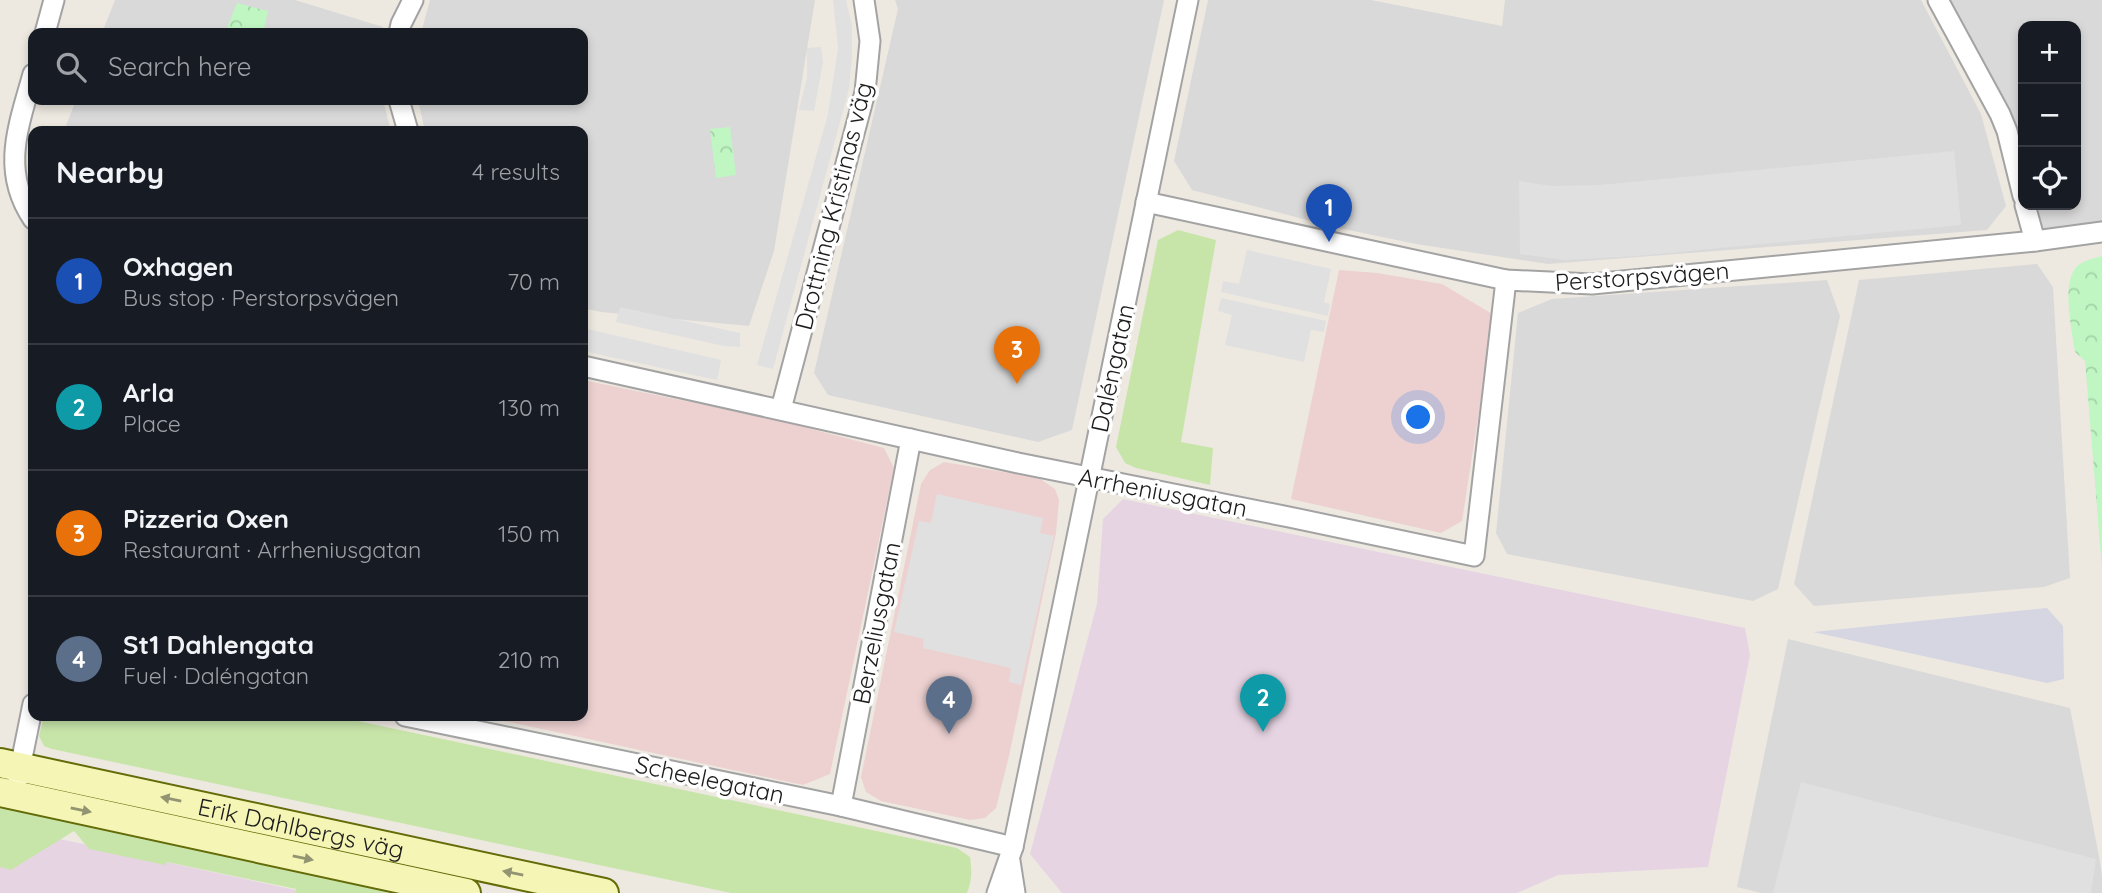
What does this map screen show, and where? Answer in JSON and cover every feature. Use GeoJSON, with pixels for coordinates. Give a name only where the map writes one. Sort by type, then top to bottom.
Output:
{"type":"FeatureCollection","features":[{"type":"Feature","properties":{"kind":"main road","name":"Erik Dahlbergs väg"},"geometry":{"type":"LineString","coordinates":[[10,765],[604,893]]}},
{"type":"Feature","properties":{"kind":"main road","name":"Erik Dahlbergs väg"},"geometry":{"type":"LineString","coordinates":[[7,794],[466,893]]}},
{"type":"Feature","properties":{"kind":"street"},"geometry":{"type":"LineString","coordinates":[[46,28],[54,0]]}},
{"type":"Feature","properties":{"kind":"street"},"geometry":{"type":"LineString","coordinates":[[400,28],[413,0]]}},
{"type":"Feature","properties":{"kind":"street","name":"Drottning Kristinas väg"},"geometry":{"type":"LineString","coordinates":[[781,409],[865,92],[870,41],[864,0]]}},
{"type":"Feature","properties":{"kind":"street","name":"Daléngatan"},"geometry":{"type":"LineString","coordinates":[[997,893],[1011,854],[1188,0]]}},
{"type":"Feature","properties":{"kind":"street"},"geometry":{"type":"LineString","coordinates":[[1938,0],[2000,114],[2018,176]]}},
{"type":"Feature","properties":{"kind":"street"},"geometry":{"type":"LineString","coordinates":[[28,91],[16,131],[14,156],[18,186],[28,212]]}},
{"type":"Feature","properties":{"kind":"street"},"geometry":{"type":"LineString","coordinates":[[400,105],[407,126]]}},
{"type":"Feature","properties":{"kind":"street","name":"Perstorpsvägen"},"geometry":{"type":"LineString","coordinates":[[1146,202],[1507,280],[1592,284],[2035,241],[2102,232]]}},
{"type":"Feature","properties":{"kind":"street"},"geometry":{"type":"LineString","coordinates":[[2026,210],[2035,241]]}},
{"type":"Feature","properties":{"kind":"street","name":"Arrheniusgatan"},"geometry":{"type":"LineString","coordinates":[[588,367],[1090,478],[1474,556],[1507,280]]}},
{"type":"Feature","properties":{"kind":"street","name":"Berzeliusgatan"},"geometry":{"type":"LineString","coordinates":[[841,806],[911,439]]}},
{"type":"Feature","properties":{"kind":"street"},"geometry":{"type":"LineString","coordinates":[[7,794],[10,765],[28,717]]}},
{"type":"Feature","properties":{"kind":"street","name":"Scheelegatan"},"geometry":{"type":"LineString","coordinates":[[429,721],[841,806],[1011,854]]}},
{"type":"Feature","properties":{"kind":"street","name":"Daléngatan"},"geometry":{"type":"LineString","coordinates":[[1011,854],[1015,893]]}},
{"type":"Feature","properties":{"kind":"shaded area"},"geometry":{"type":"Polygon","coordinates":[[[115,0],[295,0],[383,27],[383,28],[104,28],[115,0]]]}},
{"type":"Feature","properties":{"kind":"shaded area"},"geometry":{"type":"Polygon","coordinates":[[[430,0],[815,0],[774,251],[749,326],[588,309],[588,126],[424,126],[419,105],[588,105],[588,28],[422,28],[430,0]]]}},
{"type":"Feature","properties":{"kind":"shaded area"},"geometry":{"type":"Polygon","coordinates":[[[833,0],[846,0],[852,26],[849,89],[773,369],[757,365],[828,114],[838,48],[833,0]]]}},
{"type":"Feature","properties":{"kind":"shaded area"},"geometry":{"type":"Polygon","coordinates":[[[895,0],[1164,0],[1072,430],[1038,442],[828,395],[814,373],[898,9],[895,0]]]}},
{"type":"Feature","properties":{"kind":"shaded area"},"geometry":{"type":"Polygon","coordinates":[[[1208,0],[1371,0],[1502,26],[1505,0],[1921,0],[1981,114],[2006,206],[1987,230],[1548,264],[1416,244],[1334,227],[1192,190],[1174,161],[1208,0]]]}},
{"type":"Feature","properties":{"kind":"shaded area"},"geometry":{"type":"Polygon","coordinates":[[[1938,0],[2102,0],[2102,232],[2035,241],[2026,210],[2081,210],[2081,21],[2018,21],[2018,176],[2007,131],[1938,0]]]}},
{"type":"Feature","properties":{"kind":"shaded area"},"geometry":{"type":"Polygon","coordinates":[[[821,47],[823,62],[814,111],[799,110],[807,78],[807,48],[821,47]]]}},
{"type":"Feature","properties":{"kind":"shaded area"},"geometry":{"type":"Polygon","coordinates":[[[74,105],[384,105],[390,126],[66,126],[74,105]]]}},
{"type":"Feature","properties":{"kind":"shaded area"},"geometry":{"type":"Polygon","coordinates":[[[1954,151],[1961,225],[1637,256],[1564,260],[1520,254],[1519,181],[1552,186],[1600,185],[1954,151]]]}},
{"type":"Feature","properties":{"kind":"shaded area"},"geometry":{"type":"Polygon","coordinates":[[[1247,250],[1331,269],[1324,302],[1330,304],[1328,316],[1221,292],[1223,281],[1239,284],[1247,250]]]}},
{"type":"Feature","properties":{"kind":"shaded area"},"geometry":{"type":"Polygon","coordinates":[[[2037,264],[2053,287],[2070,578],[2044,587],[1814,606],[1794,584],[1859,280],[2037,264]]]}},
{"type":"Feature","properties":{"kind":"shaded area"},"geometry":{"type":"Polygon","coordinates":[[[1339,270],[1377,273],[1442,284],[1494,315],[1462,521],[1441,533],[1291,499],[1339,270]]]}},
{"type":"Feature","properties":{"kind":"shaded area"},"geometry":{"type":"Polygon","coordinates":[[[1827,280],[1840,316],[1778,589],[1753,601],[1507,554],[1496,533],[1518,313],[1552,299],[1827,280]]]}},
{"type":"Feature","properties":{"kind":"shaded area"},"geometry":{"type":"Polygon","coordinates":[[[1221,298],[1326,321],[1324,332],[1311,330],[1304,362],[1225,345],[1232,315],[1218,311],[1221,298]]]}},
{"type":"Feature","properties":{"kind":"shaded area"},"geometry":{"type":"Polygon","coordinates":[[[620,307],[740,333],[740,347],[724,346],[616,322],[620,307]]]}},
{"type":"Feature","properties":{"kind":"shaded area"},"geometry":{"type":"Polygon","coordinates":[[[588,329],[721,360],[717,380],[588,352],[588,329]]]}},
{"type":"Feature","properties":{"kind":"shaded area"},"geometry":{"type":"Polygon","coordinates":[[[588,381],[777,420],[884,448],[894,468],[830,774],[803,785],[504,721],[588,721],[588,381]]]}},
{"type":"Feature","properties":{"kind":"shaded area"},"geometry":{"type":"Polygon","coordinates":[[[944,462],[1039,478],[1055,489],[1059,500],[1056,533],[996,808],[985,818],[970,820],[881,801],[866,792],[861,777],[921,484],[930,470],[944,462]]]}},
{"type":"Feature","properties":{"kind":"shaded area"},"geometry":{"type":"Polygon","coordinates":[[[937,494],[1043,518],[1040,533],[1054,536],[1021,685],[1009,682],[1011,668],[923,648],[924,639],[894,632],[919,521],[931,523],[937,494]]]}},
{"type":"Feature","properties":{"kind":"shaded area"},"geometry":{"type":"Polygon","coordinates":[[[1123,499],[1745,628],[1750,655],[1708,867],[1558,875],[1517,893],[1062,893],[1030,854],[1097,604],[1103,519],[1123,499]]]}},
{"type":"Feature","properties":{"kind":"shaded area"},"geometry":{"type":"Polygon","coordinates":[[[2047,608],[2063,626],[2064,679],[2047,683],[1813,632],[2047,608]]]}},
{"type":"Feature","properties":{"kind":"shaded area"},"geometry":{"type":"Polygon","coordinates":[[[1788,639],[2070,708],[2099,856],[2102,893],[1761,893],[1737,887],[1788,639]]]}},
{"type":"Feature","properties":{"kind":"shaded area"},"geometry":{"type":"Polygon","coordinates":[[[1801,782],[2096,859],[2091,893],[1773,893],[1801,782]]]}},
{"type":"Feature","properties":{"kind":"shaded area"},"geometry":{"type":"Polygon","coordinates":[[[0,826],[309,893],[0,893],[0,826]]]}},
{"type":"Feature","properties":{"kind":"green space"},"geometry":{"type":"Polygon","coordinates":[[[237,3],[268,11],[264,28],[227,28],[237,3]]]}},
{"type":"Feature","properties":{"kind":"green space"},"geometry":{"type":"Polygon","coordinates":[[[730,127],[736,175],[716,178],[710,129],[730,127]]]}},
{"type":"Feature","properties":{"kind":"green space"},"geometry":{"type":"Polygon","coordinates":[[[1178,230],[1216,240],[1181,442],[1213,448],[1210,485],[1136,468],[1125,463],[1116,447],[1158,240],[1178,230]]]}},
{"type":"Feature","properties":{"kind":"green space"},"geometry":{"type":"Polygon","coordinates":[[[2102,256],[2102,569],[2085,361],[2075,352],[2068,300],[2070,280],[2075,268],[2102,256]]]}},
{"type":"Feature","properties":{"kind":"green space"},"geometry":{"type":"Polygon","coordinates":[[[43,721],[358,721],[957,848],[970,857],[971,880],[967,893],[731,893],[52,749],[44,746],[39,736],[43,721]]]}},
{"type":"Feature","properties":{"kind":"green space"},"geometry":{"type":"Polygon","coordinates":[[[0,804],[423,893],[295,893],[296,889],[89,849],[74,831],[11,870],[0,867],[0,804]]]}},
{"type":"Feature","properties":{"kind":"place","name":"Oxhagen"},"geometry":{"type":"Point","coordinates":[1329,242]}},
{"type":"Feature","properties":{"kind":"place","name":"Pizzeria Oxen"},"geometry":{"type":"Point","coordinates":[1017,384]}},
{"type":"Feature","properties":{"kind":"place","name":"Arla"},"geometry":{"type":"Point","coordinates":[1263,732]}},
{"type":"Feature","properties":{"kind":"place","name":"St1 Dahlengata"},"geometry":{"type":"Point","coordinates":[949,734]}}]}
